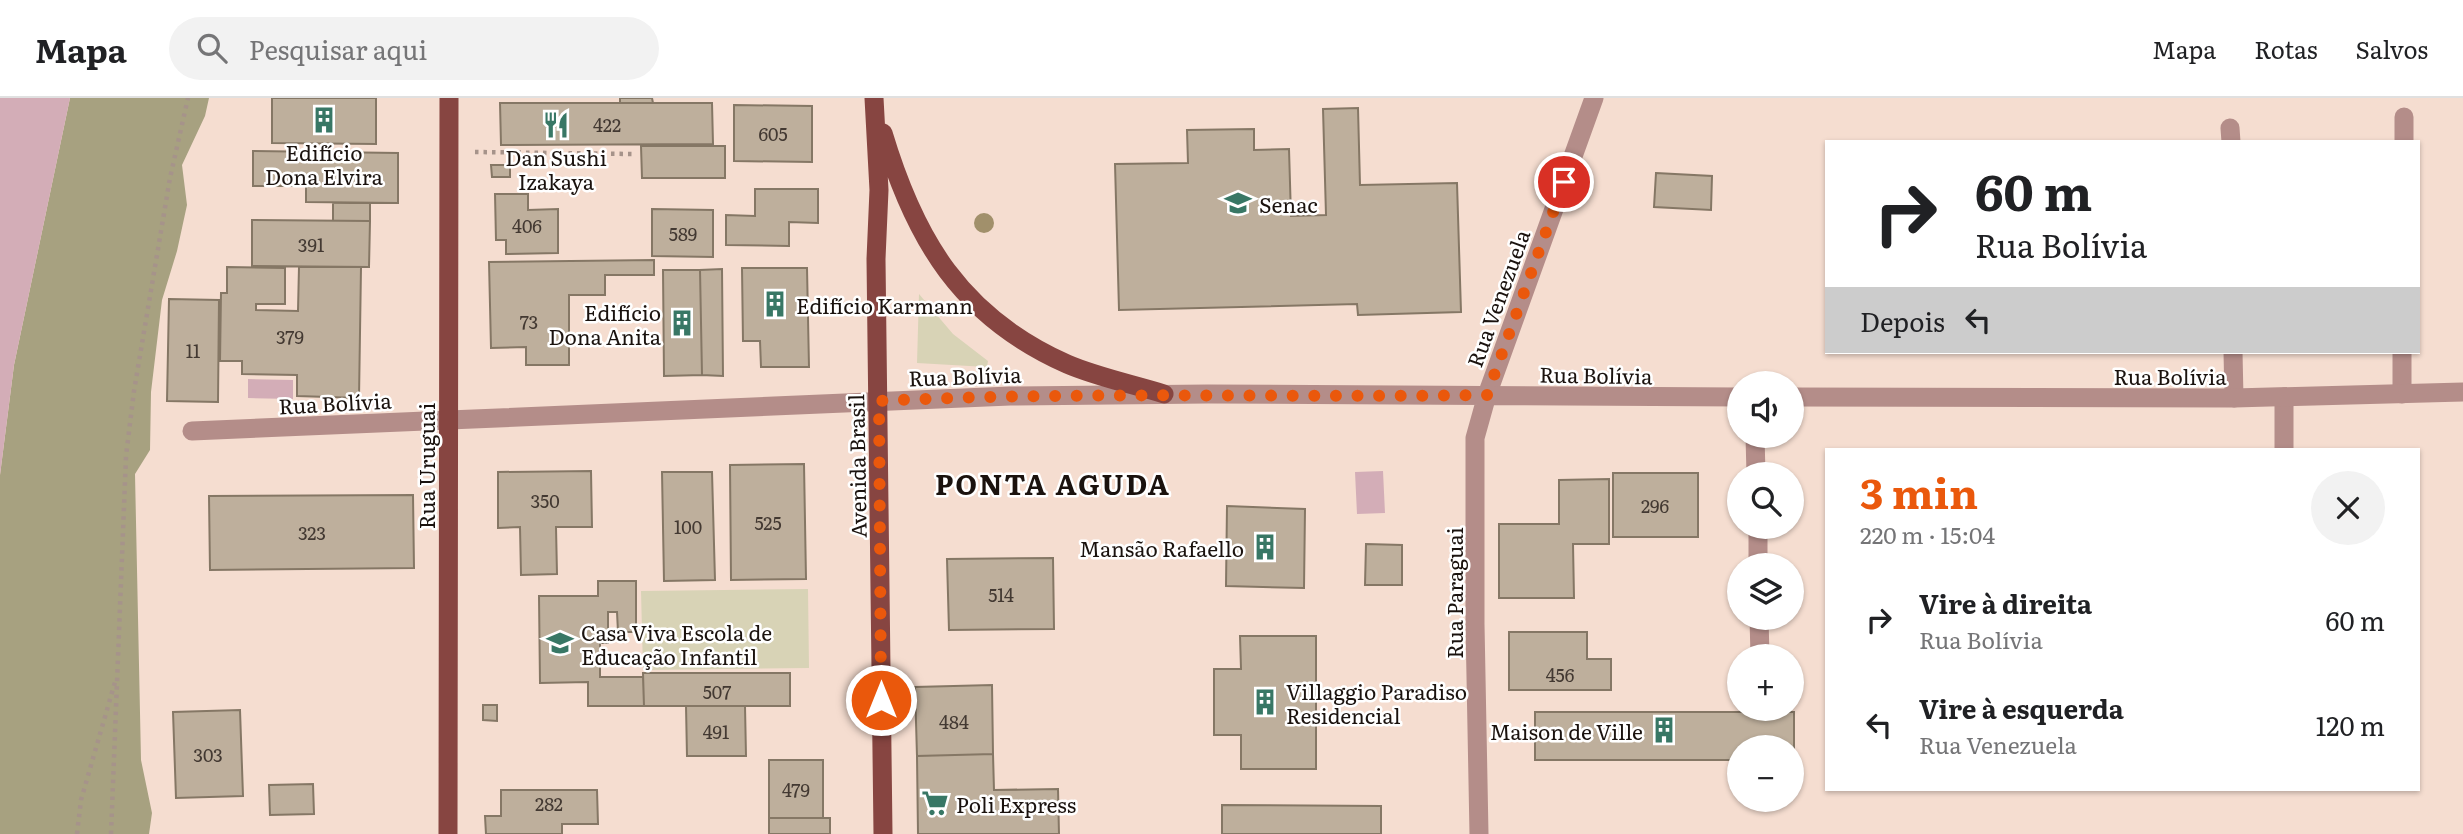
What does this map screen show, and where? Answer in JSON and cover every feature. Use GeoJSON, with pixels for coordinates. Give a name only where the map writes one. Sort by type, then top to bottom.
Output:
{"type":"FeatureCollection","features":[{"type":"Feature","properties":{"kind":"main road","name":"Rua Uruguai"},"geometry":{"type":"LineString","coordinates":[[448,834],[449,98]]}},
{"type":"Feature","properties":{"kind":"main road"},"geometry":{"type":"LineString","coordinates":[[874,99],[898,182],[916,221],[946,272],[990,318],[1033,347],[1069,365],[1164,394]]}},
{"type":"Feature","properties":{"kind":"main road","name":"Avenida Brasil"},"geometry":{"type":"LineString","coordinates":[[874,99],[878,190],[883,834]]}},
{"type":"Feature","properties":{"kind":"street","name":"Rua Venezuela"},"geometry":{"type":"LineString","coordinates":[[1487,395],[1594,98]]}},
{"type":"Feature","properties":{"kind":"street"},"geometry":{"type":"LineString","coordinates":[[2403,140],[2404,117]]}},
{"type":"Feature","properties":{"kind":"street"},"geometry":{"type":"LineString","coordinates":[[2234,354],[2234,398]]}},
{"type":"Feature","properties":{"kind":"street"},"geometry":{"type":"LineString","coordinates":[[2402,354],[2402,394]]}},
{"type":"Feature","properties":{"kind":"street","name":"Rua Bolívia"},"geometry":{"type":"LineString","coordinates":[[1804,397],[2234,398],[2463,392]]}},
{"type":"Feature","properties":{"kind":"street","name":"Rua Bolívia"},"geometry":{"type":"LineString","coordinates":[[192,431],[1010,396],[1164,394],[1727,397]]}},
{"type":"Feature","properties":{"kind":"street","name":"Rua Paraguai"},"geometry":{"type":"LineString","coordinates":[[1479,834],[1475,438],[1487,395]]}},
{"type":"Feature","properties":{"kind":"street"},"geometry":{"type":"LineString","coordinates":[[2284,397],[2284,448]]}},
{"type":"Feature","properties":{"kind":"path"},"geometry":{"type":"LineString","coordinates":[[111,834],[126,456],[134,390],[170,178],[188,98]]}},
{"type":"Feature","properties":{"kind":"path"},"geometry":{"type":"LineString","coordinates":[[449,152],[632,153]]}},
{"type":"Feature","properties":{"kind":"path"},"geometry":{"type":"LineString","coordinates":[[76,834],[81,800],[118,675]]}},
{"type":"Feature","properties":{"kind":"shaded area"},"geometry":{"type":"Polygon","coordinates":[[[0,98],[70,98],[14,365],[0,475],[0,98]]]}},
{"type":"Feature","properties":{"kind":"shaded area"},"geometry":{"type":"Polygon","coordinates":[[[70,98],[209,98],[205,116],[182,165],[187,205],[162,300],[151,392],[150,450],[135,474],[141,760],[152,813],[149,834],[0,834],[0,475],[14,365],[70,98]]]}},
{"type":"Feature","properties":{"kind":"shaded area"},"geometry":{"type":"Polygon","coordinates":[[[919,294],[953,334],[988,361],[987,367],[917,363],[919,294]]]}},
{"type":"Feature","properties":{"kind":"shaded area"},"geometry":{"type":"Polygon","coordinates":[[[248,379],[293,380],[293,399],[248,398],[248,379]]]}},
{"type":"Feature","properties":{"kind":"shaded area"},"geometry":{"type":"Polygon","coordinates":[[[1383,471],[1385,513],[1357,514],[1355,472],[1383,471]]]}},
{"type":"Feature","properties":{"kind":"shaded area"},"geometry":{"type":"Polygon","coordinates":[[[808,589],[809,668],[643,670],[641,591],[808,589]]]}},
{"type":"Feature","properties":{"kind":"building","name":"Edifício Dona Elvira"},"geometry":{"type":"Polygon","coordinates":[[[272,98],[376,98],[376,144],[272,143],[272,98]]]}},
{"type":"Feature","properties":{"kind":"building"},"geometry":{"type":"Polygon","coordinates":[[[620,98],[652,98],[653,103],[620,103],[620,98]]]}},
{"type":"Feature","properties":{"kind":"building"},"geometry":{"type":"Polygon","coordinates":[[[500,103],[712,103],[713,144],[501,145],[500,103]]]}},
{"type":"Feature","properties":{"kind":"building"},"geometry":{"type":"Polygon","coordinates":[[[734,105],[812,106],[812,162],[734,161],[734,105]]]}},
{"type":"Feature","properties":{"kind":"building"},"geometry":{"type":"Polygon","coordinates":[[[1358,108],[1360,185],[1457,183],[1461,312],[1358,315],[1357,304],[1119,310],[1115,164],[1188,163],[1187,130],[1254,129],[1254,150],[1289,149],[1291,216],[1326,215],[1323,109],[1358,108]]]}},
{"type":"Feature","properties":{"kind":"building"},"geometry":{"type":"Polygon","coordinates":[[[641,146],[725,146],[725,178],[642,178],[641,146]]]}},
{"type":"Feature","properties":{"kind":"building"},"geometry":{"type":"Polygon","coordinates":[[[253,151],[398,153],[398,203],[306,202],[306,186],[253,186],[253,151]]]}},
{"type":"Feature","properties":{"kind":"building"},"geometry":{"type":"Polygon","coordinates":[[[491,165],[510,165],[510,177],[492,177],[491,165]]]}},
{"type":"Feature","properties":{"kind":"building"},"geometry":{"type":"Polygon","coordinates":[[[1656,173],[1712,176],[1711,210],[1654,207],[1656,173]]]}},
{"type":"Feature","properties":{"kind":"building"},"geometry":{"type":"Polygon","coordinates":[[[755,189],[818,189],[818,223],[789,222],[789,246],[726,245],[726,215],[755,216],[755,189]]]}},
{"type":"Feature","properties":{"kind":"building"},"geometry":{"type":"Polygon","coordinates":[[[495,194],[528,194],[528,210],[558,209],[558,253],[506,254],[506,240],[496,240],[495,194]]]}},
{"type":"Feature","properties":{"kind":"building"},"geometry":{"type":"Polygon","coordinates":[[[333,203],[370,203],[370,221],[333,221],[333,203]]]}},
{"type":"Feature","properties":{"kind":"building"},"geometry":{"type":"Polygon","coordinates":[[[652,209],[713,210],[713,257],[652,256],[652,209]]]}},
{"type":"Feature","properties":{"kind":"building"},"geometry":{"type":"Polygon","coordinates":[[[252,220],[370,221],[369,267],[252,266],[252,220]]]}},
{"type":"Feature","properties":{"kind":"building"},"geometry":{"type":"Polygon","coordinates":[[[654,260],[654,275],[605,275],[605,295],[569,295],[569,365],[526,365],[526,347],[491,348],[489,262],[654,260]]]}},
{"type":"Feature","properties":{"kind":"building"},"geometry":{"type":"Polygon","coordinates":[[[227,267],[285,268],[285,304],[256,304],[256,310],[298,311],[299,267],[361,267],[359,398],[297,396],[297,375],[242,374],[242,361],[220,361],[221,293],[227,293],[227,267]]]}},
{"type":"Feature","properties":{"kind":"building","name":"Edifício Karmann"},"geometry":{"type":"Polygon","coordinates":[[[742,268],[807,268],[809,367],[761,367],[760,341],[743,341],[742,268]]]}},
{"type":"Feature","properties":{"kind":"building"},"geometry":{"type":"Polygon","coordinates":[[[722,269],[723,376],[702,375],[700,270],[722,269]]]}},
{"type":"Feature","properties":{"kind":"building","name":"Edifício Dona Anita"},"geometry":{"type":"Polygon","coordinates":[[[663,270],[700,270],[702,375],[664,376],[663,270]]]}},
{"type":"Feature","properties":{"kind":"building"},"geometry":{"type":"Polygon","coordinates":[[[169,299],[219,300],[218,402],[167,401],[169,299]]]}},
{"type":"Feature","properties":{"kind":"building"},"geometry":{"type":"Polygon","coordinates":[[[804,464],[806,579],[731,580],[730,465],[804,464]]]}},
{"type":"Feature","properties":{"kind":"building"},"geometry":{"type":"Polygon","coordinates":[[[591,471],[592,527],[556,527],[557,574],[521,575],[520,527],[498,528],[498,472],[591,471]]]}},
{"type":"Feature","properties":{"kind":"building"},"geometry":{"type":"Polygon","coordinates":[[[662,472],[712,472],[715,580],[664,581],[662,472]]]}},
{"type":"Feature","properties":{"kind":"building"},"geometry":{"type":"Polygon","coordinates":[[[1613,473],[1698,473],[1698,537],[1613,537],[1613,473]]]}},
{"type":"Feature","properties":{"kind":"building"},"geometry":{"type":"Polygon","coordinates":[[[1609,479],[1609,544],[1573,544],[1574,598],[1499,598],[1499,524],[1559,524],[1559,480],[1609,479]]]}},
{"type":"Feature","properties":{"kind":"building"},"geometry":{"type":"Polygon","coordinates":[[[413,495],[414,568],[210,570],[209,496],[413,495]]]}},
{"type":"Feature","properties":{"kind":"building","name":"Mansão Rafaello"},"geometry":{"type":"Polygon","coordinates":[[[1227,506],[1305,509],[1304,588],[1226,586],[1227,506]]]}},
{"type":"Feature","properties":{"kind":"building"},"geometry":{"type":"Polygon","coordinates":[[[1366,544],[1402,545],[1402,585],[1365,585],[1366,544]]]}},
{"type":"Feature","properties":{"kind":"building"},"geometry":{"type":"Polygon","coordinates":[[[1053,558],[1054,629],[949,630],[947,559],[1053,558]]]}},
{"type":"Feature","properties":{"kind":"building"},"geometry":{"type":"Polygon","coordinates":[[[598,581],[636,581],[636,632],[618,632],[617,612],[608,612],[608,643],[600,643],[600,677],[643,677],[644,706],[588,706],[588,682],[540,683],[539,596],[598,596],[598,581]]]}},
{"type":"Feature","properties":{"kind":"building"},"geometry":{"type":"Polygon","coordinates":[[[1509,632],[1587,632],[1587,659],[1611,659],[1611,690],[1509,690],[1509,632]]]}},
{"type":"Feature","properties":{"kind":"building","name":"Villaggio Paradiso Residencial"},"geometry":{"type":"Polygon","coordinates":[[[1240,636],[1316,636],[1316,769],[1241,769],[1241,735],[1214,735],[1214,669],[1241,669],[1240,636]]]}},
{"type":"Feature","properties":{"kind":"building"},"geometry":{"type":"Polygon","coordinates":[[[643,673],[790,673],[790,706],[644,706],[643,673]]]}},
{"type":"Feature","properties":{"kind":"building"},"geometry":{"type":"Polygon","coordinates":[[[992,685],[993,754],[917,756],[915,687],[992,685]]]}},
{"type":"Feature","properties":{"kind":"building"},"geometry":{"type":"Polygon","coordinates":[[[483,705],[497,705],[497,721],[483,720],[483,705]]]}},
{"type":"Feature","properties":{"kind":"building"},"geometry":{"type":"Polygon","coordinates":[[[686,706],[745,706],[746,756],[687,756],[686,706]]]}},
{"type":"Feature","properties":{"kind":"building"},"geometry":{"type":"Polygon","coordinates":[[[240,710],[243,796],[176,798],[173,712],[240,710]]]}},
{"type":"Feature","properties":{"kind":"building","name":"Maison de Ville"},"geometry":{"type":"Polygon","coordinates":[[[1535,712],[1727,712],[1727,721],[1794,721],[1794,735],[1727,735],[1727,760],[1535,760],[1535,712]]]}},
{"type":"Feature","properties":{"kind":"building"},"geometry":{"type":"Polygon","coordinates":[[[993,754],[994,790],[1058,789],[1059,834],[918,834],[917,756],[993,754]]]}},
{"type":"Feature","properties":{"kind":"building"},"geometry":{"type":"Polygon","coordinates":[[[769,760],[823,760],[823,818],[769,818],[769,760]]]}},
{"type":"Feature","properties":{"kind":"building"},"geometry":{"type":"Polygon","coordinates":[[[313,784],[314,814],[270,815],[269,785],[313,784]]]}},
{"type":"Feature","properties":{"kind":"building"},"geometry":{"type":"Polygon","coordinates":[[[501,790],[597,790],[598,824],[562,824],[562,834],[486,834],[485,816],[501,816],[501,790]]]}},
{"type":"Feature","properties":{"kind":"building"},"geometry":{"type":"Polygon","coordinates":[[[1222,805],[1381,806],[1381,834],[1222,834],[1222,805]]]}},
{"type":"Feature","properties":{"kind":"building"},"geometry":{"type":"Polygon","coordinates":[[[769,818],[830,818],[830,834],[769,834],[769,818]]]}},
{"type":"Feature","properties":{"kind":"place","name":"Edifício Dona Elvira"},"geometry":{"type":"Point","coordinates":[324,120]}},
{"type":"Feature","properties":{"kind":"place","name":"Dan Sushi Izakaya"},"geometry":{"type":"Point","coordinates":[556,125]}},
{"type":"Feature","properties":{"kind":"place","name":"Senac"},"geometry":{"type":"Point","coordinates":[1238,203]}},
{"type":"Feature","properties":{"kind":"place","name":"Edifício Karmann"},"geometry":{"type":"Point","coordinates":[775,304]}},
{"type":"Feature","properties":{"kind":"place","name":"Edifício Dona Anita"},"geometry":{"type":"Point","coordinates":[682,323]}},
{"type":"Feature","properties":{"kind":"place","name":"Mansão Rafaello"},"geometry":{"type":"Point","coordinates":[1265,547]}},
{"type":"Feature","properties":{"kind":"place","name":"Casa Viva Escola de Educação Infantil"},"geometry":{"type":"Point","coordinates":[560,643]}},
{"type":"Feature","properties":{"kind":"place","name":"Villaggio Paradiso Residencial"},"geometry":{"type":"Point","coordinates":[1265,702]}},
{"type":"Feature","properties":{"kind":"place","name":"Maison de Ville"},"geometry":{"type":"Point","coordinates":[1664,730]}},
{"type":"Feature","properties":{"kind":"place","name":"Poli Express"},"geometry":{"type":"Point","coordinates":[935,803]}},
{"type":"Feature","properties":{"kind":"district","name":"PONTA AGUDA"},"geometry":{"type":"Point","coordinates":[1053,483]}},
{"type":"Feature","properties":{"kind":"route"},"geometry":{"type":"LineString","coordinates":[[881,700],[879,401],[1164,394],[1487,395],[1564,182]]}}]}
